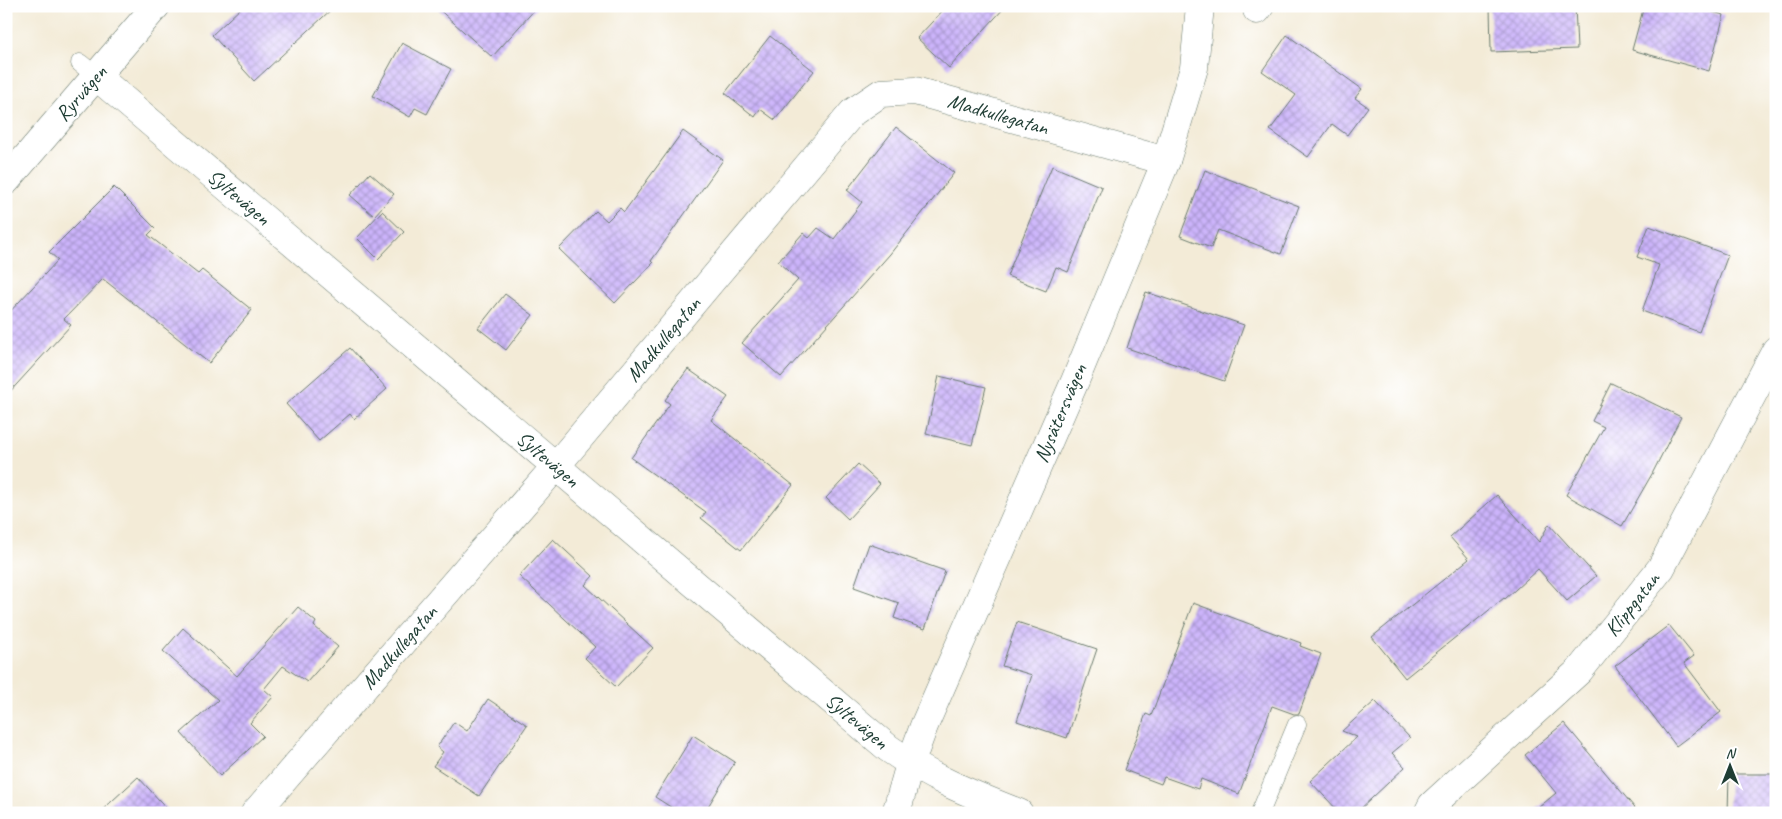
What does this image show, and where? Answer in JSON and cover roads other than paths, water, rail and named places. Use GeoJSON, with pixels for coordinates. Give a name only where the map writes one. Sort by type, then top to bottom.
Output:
{"type":"FeatureCollection","features":[{"type":"Feature","properties":{"kind":"street","name":"Ryrvägen"},"geometry":{"type":"LineString","coordinates":[[6,181],[88,69],[156,6]]}},
{"type":"Feature","properties":{"kind":"street","name":"Nysätersvägen"},"geometry":{"type":"LineString","coordinates":[[896,813],[910,764],[924,726],[1075,381],[1166,161],[1194,68],[1200,6]]}},
{"type":"Feature","properties":{"kind":"street","name":"Syltevägen"},"geometry":{"type":"LineString","coordinates":[[88,69],[888,748],[910,764],[944,782],[1019,813]]}},
{"type":"Feature","properties":{"kind":"street","name":"Madkullegatan"},"geometry":{"type":"LineString","coordinates":[[255,813],[556,466],[853,112],[881,93],[915,91],[1166,161]]}},
{"type":"Feature","properties":{"kind":"street","name":"Klippgatan"},"geometry":{"type":"LineString","coordinates":[[1428,813],[1432,805],[1579,672],[1661,568],[1776,350]]}},
{"type":"Feature","properties":{"kind":"lane"},"geometry":{"type":"LineString","coordinates":[[1260,813],[1296,724]]}}]}
